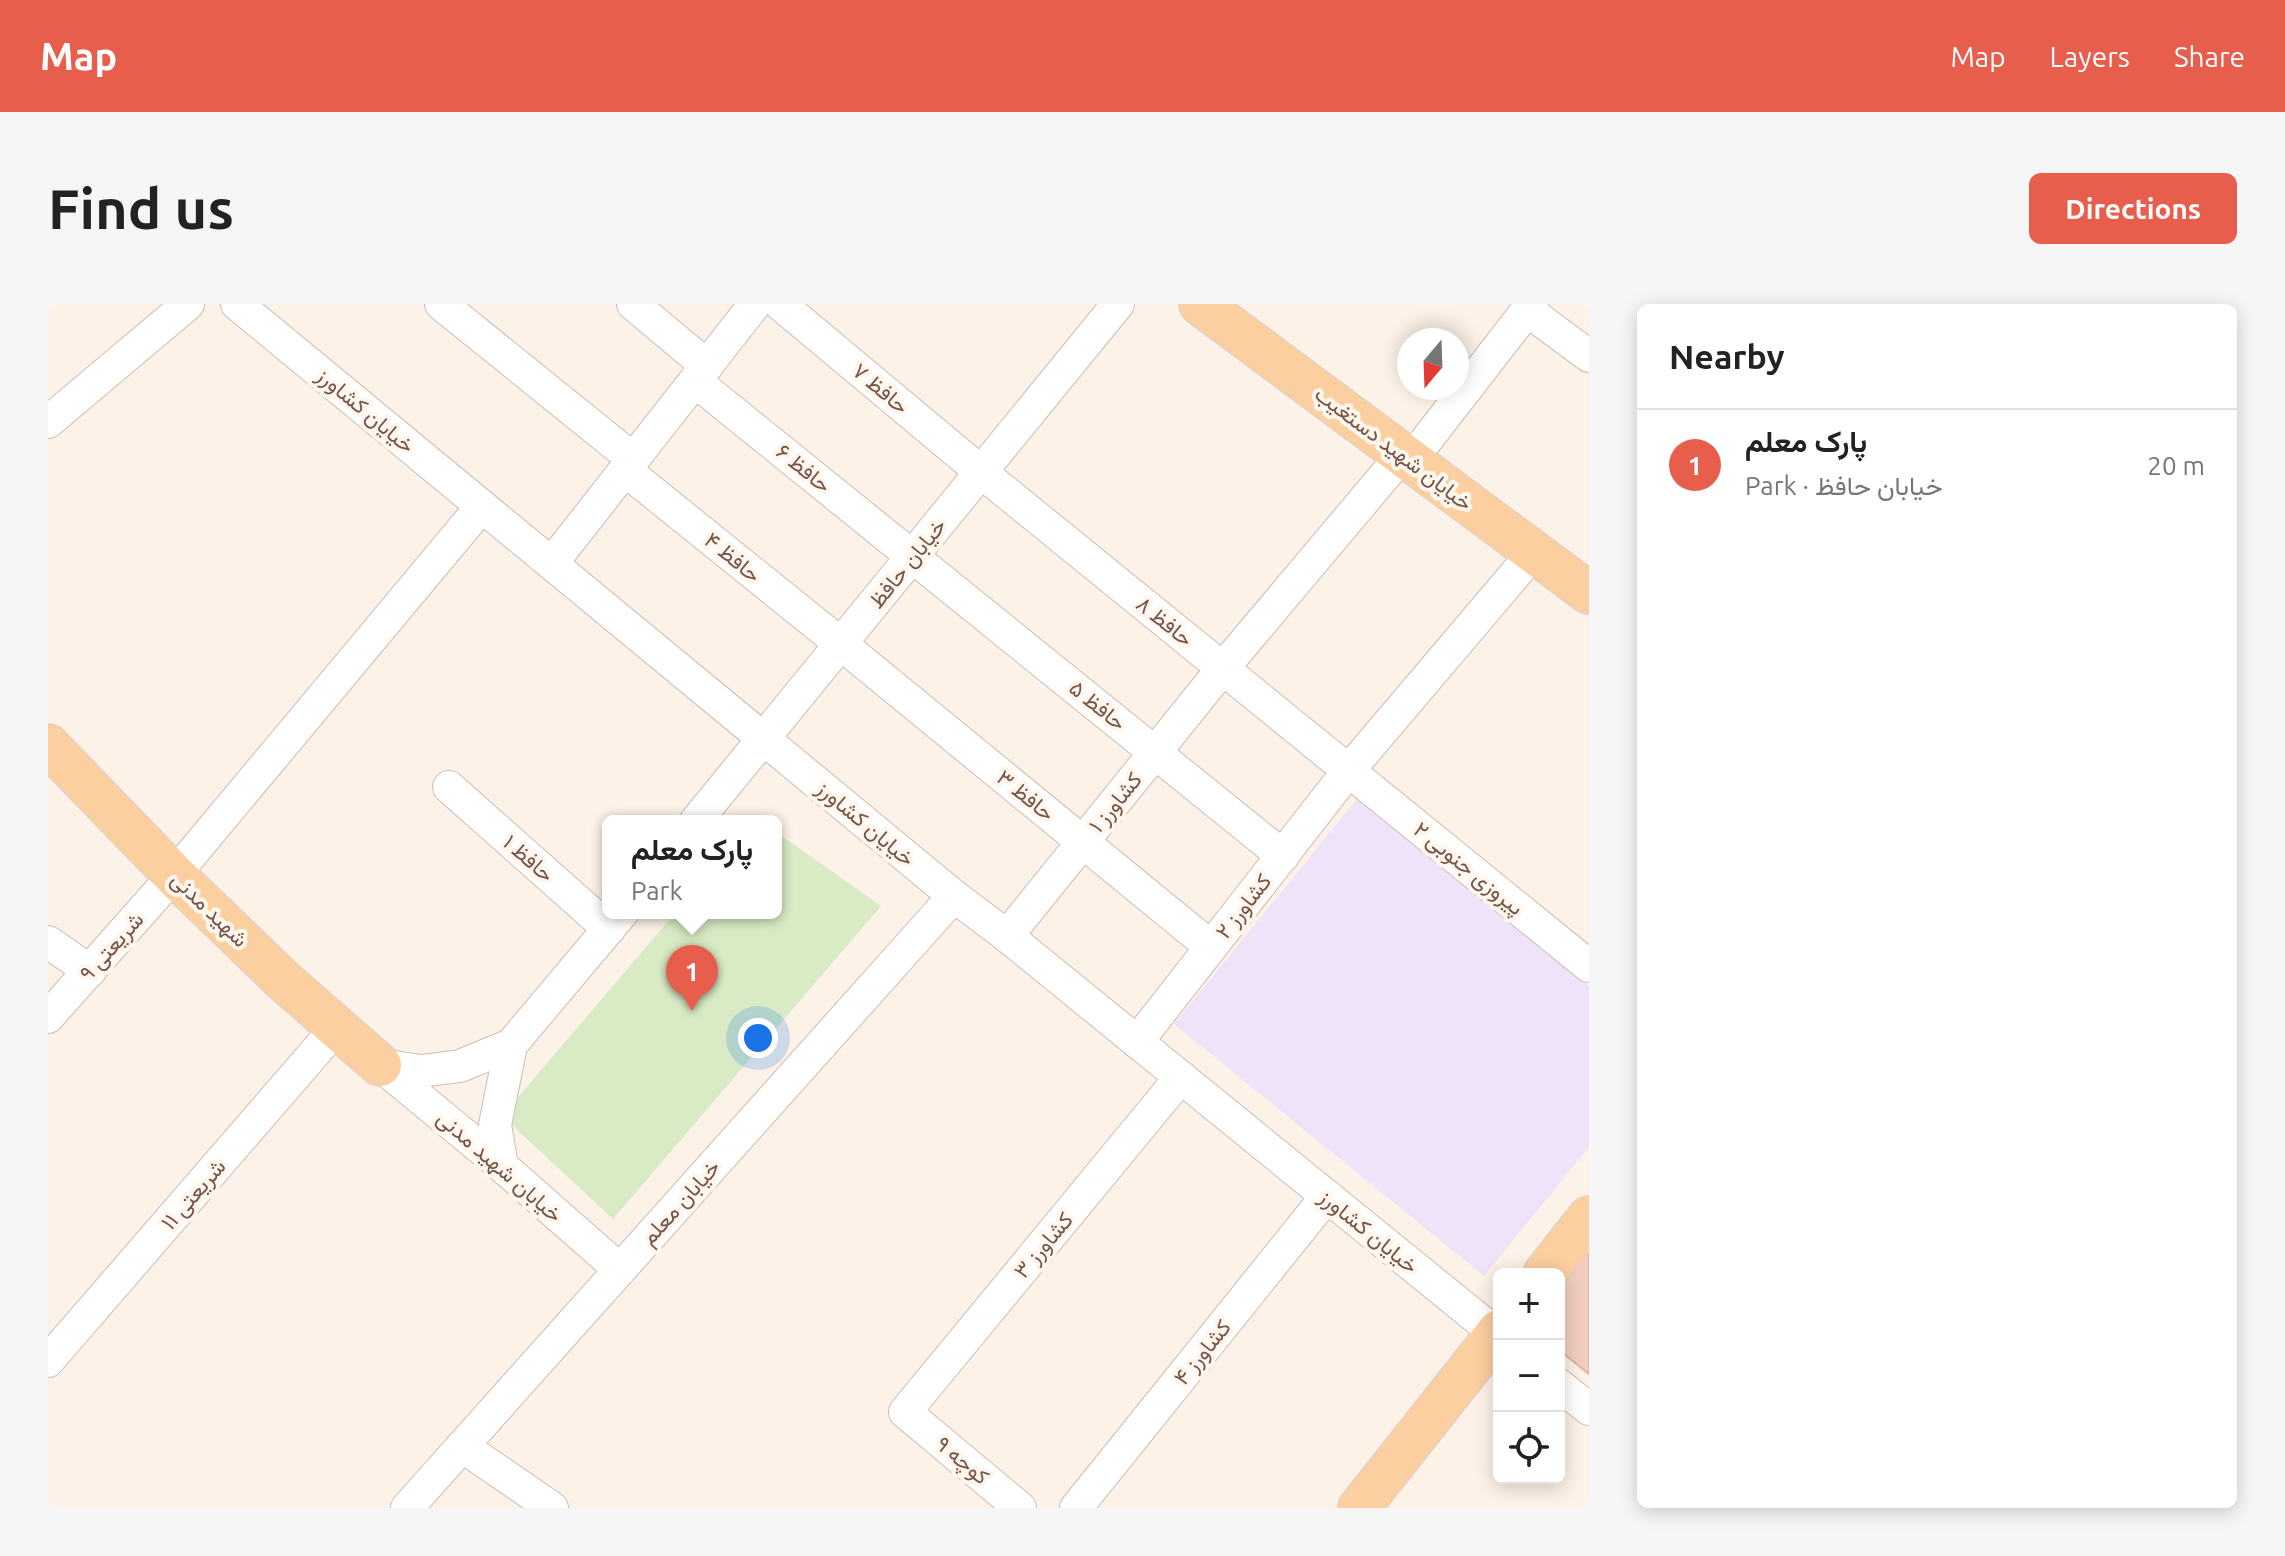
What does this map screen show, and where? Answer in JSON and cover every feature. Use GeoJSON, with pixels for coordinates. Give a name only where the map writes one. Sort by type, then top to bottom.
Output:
{"type":"FeatureCollection","features":[{"type":"Feature","properties":{"kind":"main road","name":"خیایان شهید دستغیب"},"geometry":{"type":"LineString","coordinates":[[1200,304],[1589,593]]}},
{"type":"Feature","properties":{"kind":"main road","name":"شهید مدنی"},"geometry":{"type":"LineString","coordinates":[[48,745],[174,875],[284,981],[380,1065]]}},
{"type":"Feature","properties":{"kind":"main road"},"geometry":{"type":"LineString","coordinates":[[1549,1268],[1589,1217]]}},
{"type":"Feature","properties":{"kind":"main road"},"geometry":{"type":"LineString","coordinates":[[1359,1508],[1493,1340]]}},
{"type":"Feature","properties":{"kind":"street"},"geometry":{"type":"LineString","coordinates":[[48,422],[188,304]]}},
{"type":"Feature","properties":{"kind":"street","name":"خیایان کشاورز"},"geometry":{"type":"LineString","coordinates":[[237,304],[954,896],[1493,1330]]}},
{"type":"Feature","properties":{"kind":"street","name":"حافظ ۴"},"geometry":{"type":"LineString","coordinates":[[441,304],[841,644]]}},
{"type":"Feature","properties":{"kind":"street","name":"حافظ ۶"},"geometry":{"type":"LineString","coordinates":[[633,304],[701,374],[913,556]]}},
{"type":"Feature","properties":{"kind":"street"},"geometry":{"type":"LineString","coordinates":[[552,563],[755,304]]}},
{"type":"Feature","properties":{"kind":"street","name":"حافظ ۷"},"geometry":{"type":"LineString","coordinates":[[780,304],[981,472]]}},
{"type":"Feature","properties":{"kind":"street","name":"خیابان حافظ"},"geometry":{"type":"LineString","coordinates":[[701,815],[1118,304]]}},
{"type":"Feature","properties":{"kind":"street"},"geometry":{"type":"LineString","coordinates":[[1529,307],[1589,356]]}},
{"type":"Feature","properties":{"kind":"street","name":"کشاورز ۱"},"geometry":{"type":"LineString","coordinates":[[1007,936],[1223,668],[1407,457],[1529,307]]}},
{"type":"Feature","properties":{"kind":"street","name":"حافظ ۸"},"geometry":{"type":"LineString","coordinates":[[981,472],[1349,770]]}},
{"type":"Feature","properties":{"kind":"street","name":"شریعتی ۹"},"geometry":{"type":"LineString","coordinates":[[48,1017],[174,875],[482,506]]}},
{"type":"Feature","properties":{"kind":"street","name":"کشاورز ۲"},"geometry":{"type":"LineString","coordinates":[[1137,1042],[1349,770],[1534,552]]}},
{"type":"Feature","properties":{"kind":"street","name":"حافظ ۵"},"geometry":{"type":"LineString","coordinates":[[913,556],[1283,856]]}},
{"type":"Feature","properties":{"kind":"street","name":"حافظ ۳"},"geometry":{"type":"LineString","coordinates":[[841,644],[1211,947]]}},
{"type":"Feature","properties":{"kind":"street","name":"پیروزی جنوبی ۲"},"geometry":{"type":"LineString","coordinates":[[1349,770],[1589,966]]}},
{"type":"Feature","properties":{"kind":"street","name":"حافظ ۱"},"geometry":{"type":"LineString","coordinates":[[449,787],[602,911]]}},
{"type":"Feature","properties":{"kind":"street","name":"خیابان معلم"},"geometry":{"type":"LineString","coordinates":[[407,1508],[954,896]]}},
{"type":"Feature","properties":{"kind":"street"},"geometry":{"type":"LineString","coordinates":[[380,1065],[421,1071],[460,1066],[511,1045],[615,921]]}},
{"type":"Feature","properties":{"kind":"street"},"geometry":{"type":"LineString","coordinates":[[48,942],[90,971]]}},
{"type":"Feature","properties":{"kind":"street","name":"شریعتی ۱۱"},"geometry":{"type":"LineString","coordinates":[[48,1361],[337,1027]]}},
{"type":"Feature","properties":{"kind":"street"},"geometry":{"type":"LineString","coordinates":[[502,1166],[495,1125],[511,1045]]}},
{"type":"Feature","properties":{"kind":"street","name":"خیابان شهید مدنی"},"geometry":{"type":"LineString","coordinates":[[380,1065],[619,1269]]}},
{"type":"Feature","properties":{"kind":"street","name":"کشاورز ۳"},"geometry":{"type":"LineString","coordinates":[[905,1412],[1181,1077]]}},
{"type":"Feature","properties":{"kind":"street","name":"کشاورز ۴"},"geometry":{"type":"LineString","coordinates":[[1076,1508],[1327,1196]]}},
{"type":"Feature","properties":{"kind":"street"},"geometry":{"type":"LineString","coordinates":[[1565,1390],[1589,1409]]}},
{"type":"Feature","properties":{"kind":"street","name":"کوچه ۹"},"geometry":{"type":"LineString","coordinates":[[905,1412],[1020,1508]]}},
{"type":"Feature","properties":{"kind":"street"},"geometry":{"type":"LineString","coordinates":[[462,1446],[552,1508]]}},
{"type":"Feature","properties":{"kind":"shaded area"},"geometry":{"type":"Polygon","coordinates":[[[1357,799],[1589,986],[1589,1147],[1484,1276],[1174,1024],[1357,799]]]}},
{"type":"Feature","properties":{"kind":"green space"},"geometry":{"type":"Polygon","coordinates":[[[782,836],[881,906],[613,1219],[502,1116],[670,919],[782,919],[782,836]]]}},
{"type":"Feature","properties":{"kind":"building"},"geometry":{"type":"Polygon","coordinates":[[[1589,1250],[1589,1374],[1565,1355],[1565,1277],[1589,1250]]]}},
{"type":"Feature","properties":{"kind":"place","name":"پارک معلم"},"geometry":{"type":"Point","coordinates":[692,1011]}}]}
